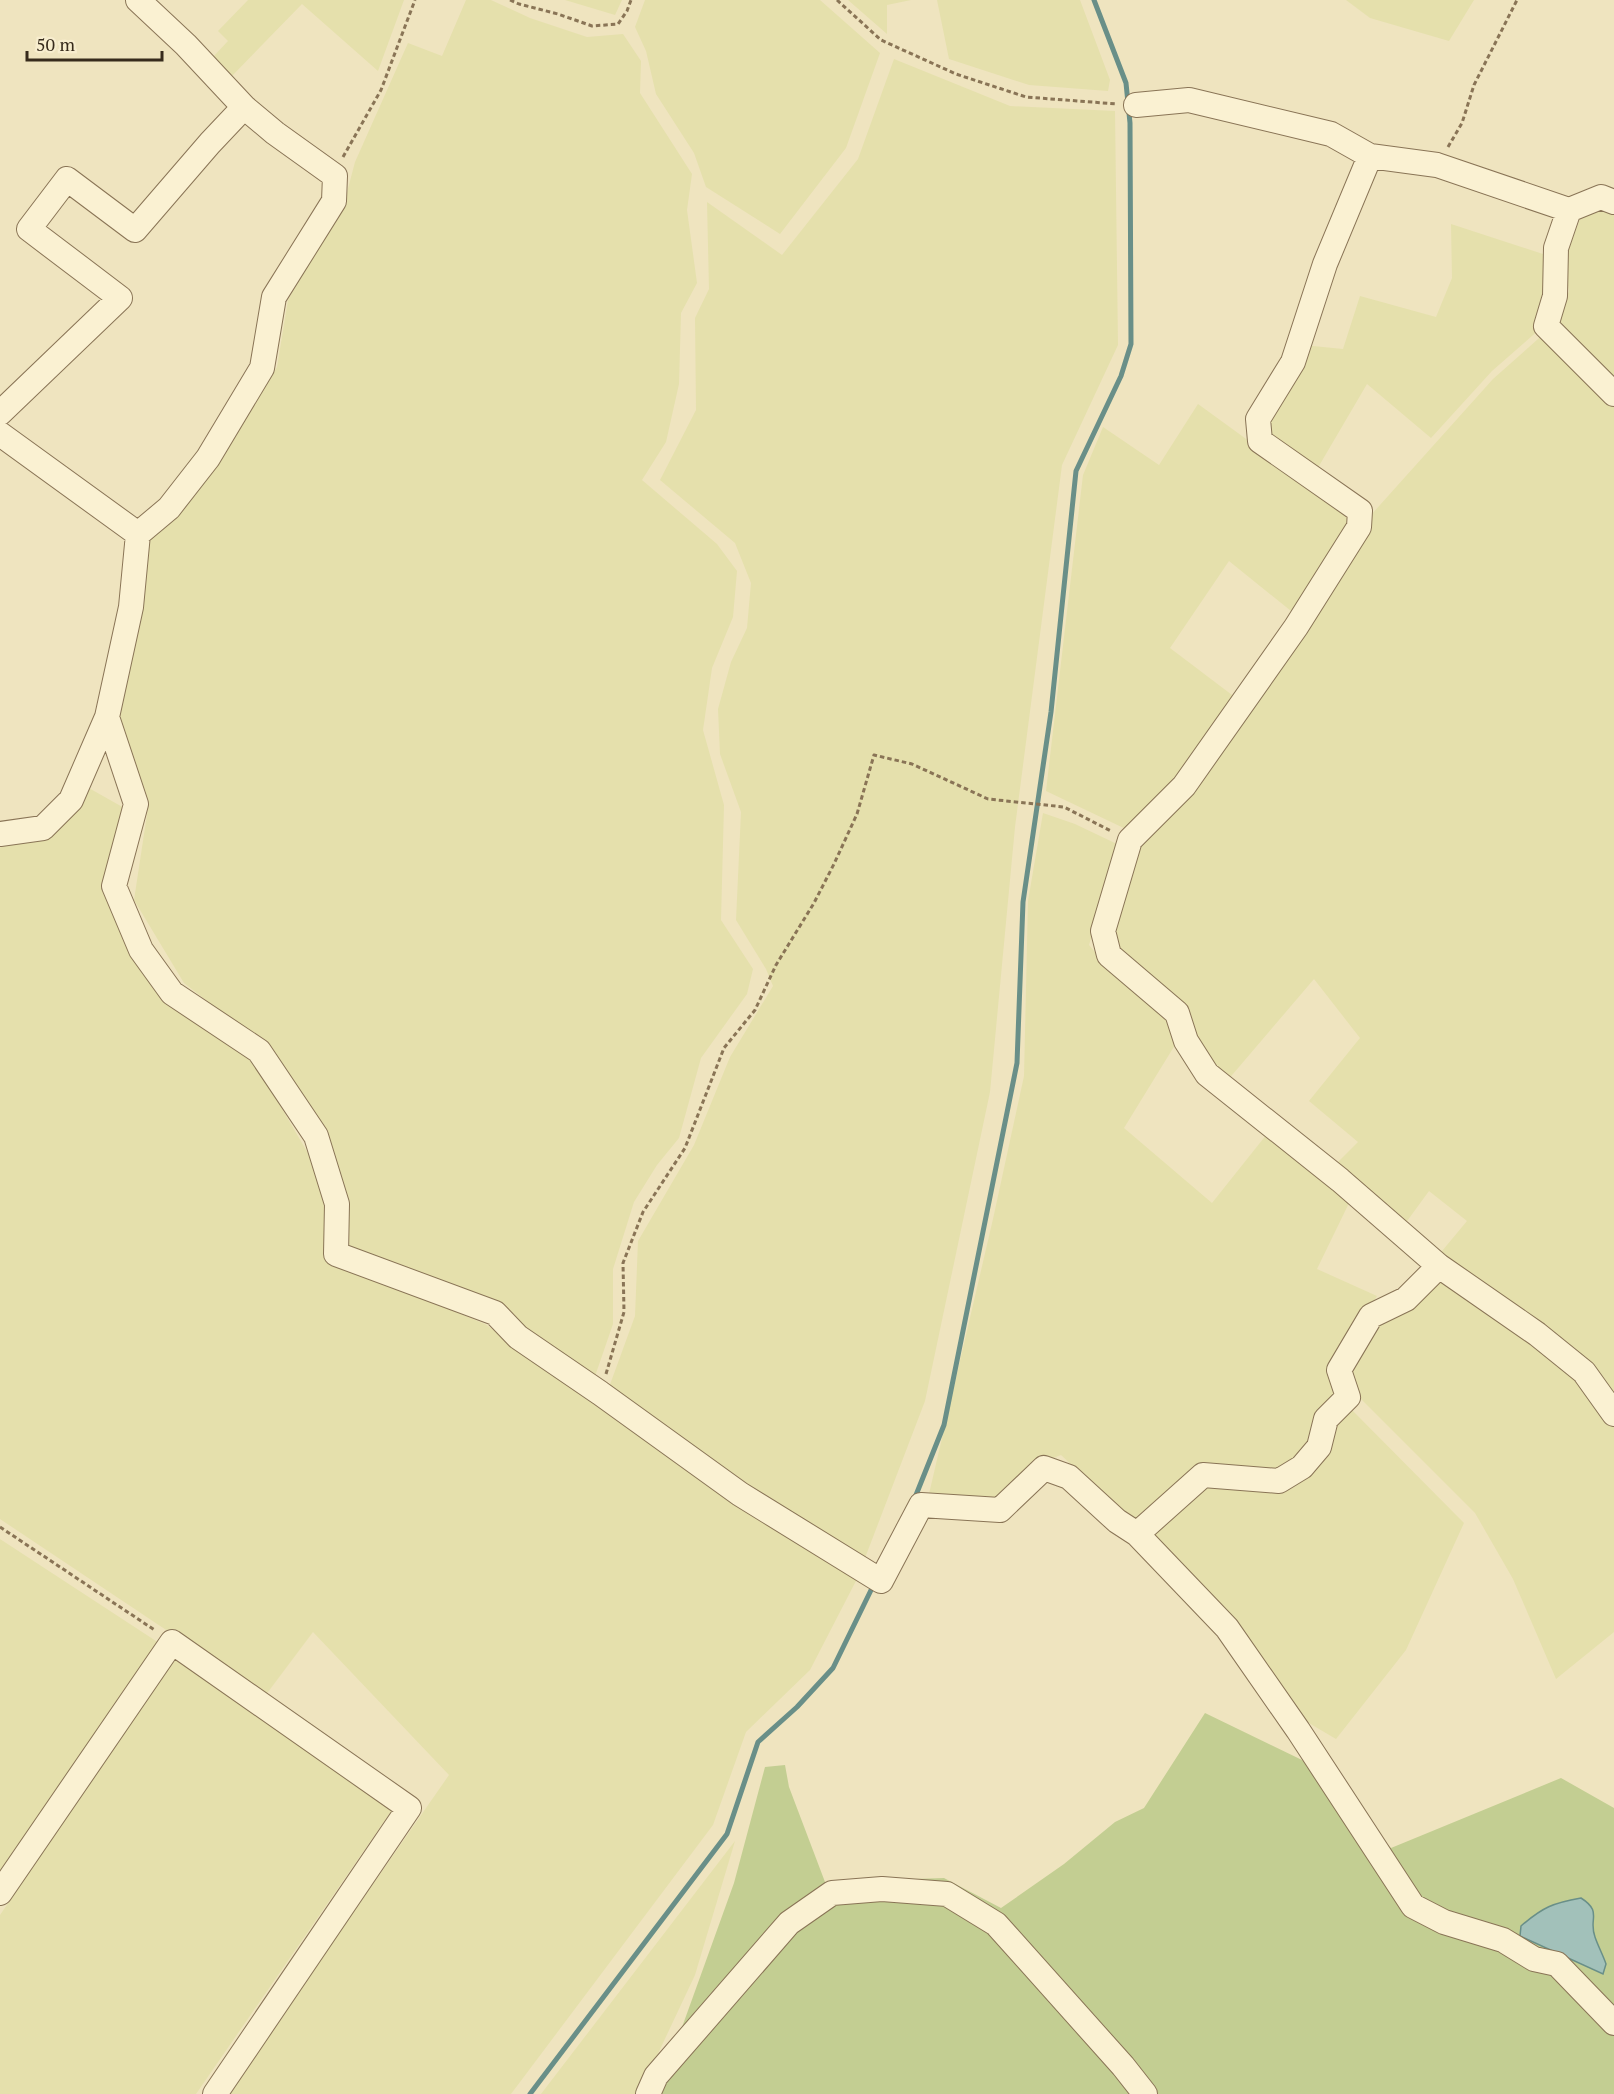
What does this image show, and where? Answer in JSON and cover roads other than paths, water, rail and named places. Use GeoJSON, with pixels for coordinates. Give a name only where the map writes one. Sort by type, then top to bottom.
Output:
{"type":"FeatureCollection","features":[{"type":"Feature","properties":{"kind":"street"},"geometry":{"type":"LineString","coordinates":[[0,834],[43,828],[71,800],[107,717],[131,607],[138,534],[169,508],[208,458],[262,368],[274,297],[334,201],[335,176],[275,134],[244,107],[186,45],[138,0]]}},
{"type":"Feature","properties":{"kind":"street"},"geometry":{"type":"LineString","coordinates":[[1136,105],[1189,100],[1330,134],[1370,156],[1437,165],[1569,210],[1601,197],[1614,202]]}},
{"type":"Feature","properties":{"kind":"street"},"geometry":{"type":"LineString","coordinates":[[0,413],[120,298],[29,230],[67,179],[135,230],[244,107]]}},
{"type":"Feature","properties":{"kind":"street"},"geometry":{"type":"LineString","coordinates":[[1370,156],[1325,264],[1293,363],[1258,419],[1260,441],[1360,511],[1359,527],[1296,627],[1184,786],[1131,840],[1102,931],[1109,955],[1177,1013],[1186,1041],[1207,1074],[1340,1180],[1439,1266],[1538,1334],[1584,1372],[1614,1414]]}},
{"type":"Feature","properties":{"kind":"street"},"geometry":{"type":"LineString","coordinates":[[1569,210],[1556,248],[1555,296],[1546,326],[1614,394]]}},
{"type":"Feature","properties":{"kind":"street"},"geometry":{"type":"LineString","coordinates":[[0,434],[138,534]]}},
{"type":"Feature","properties":{"kind":"street"},"geometry":{"type":"LineString","coordinates":[[107,717],[136,804],[114,886],[132,929],[141,950],[172,993],[259,1051],[316,1137],[337,1204],[336,1254],[495,1313],[518,1337],[740,1494],[881,1581],[921,1505],[1000,1510],[1044,1468],[1069,1477],[1117,1521],[1137,1534],[1227,1628],[1298,1730],[1413,1906],[1444,1922],[1503,1940],[1534,1959],[1557,1964],[1614,2023]]}},
{"type":"Feature","properties":{"kind":"street"},"geometry":{"type":"LineString","coordinates":[[1137,1534],[1203,1475],[1279,1481],[1302,1467],[1318,1447],[1326,1419],[1348,1397],[1339,1370],[1371,1316],[1406,1299],[1439,1266]]}},
{"type":"Feature","properties":{"kind":"street"},"geometry":{"type":"LineString","coordinates":[[0,1893],[172,1642],[409,1808],[215,2094]]}},
{"type":"Feature","properties":{"kind":"street"},"geometry":{"type":"LineString","coordinates":[[648,2094],[657,2076],[789,1923],[832,1893],[882,1889],[947,1894],[996,1924],[1123,2066],[1145,2094]]}},
{"type":"Feature","properties":{"kind":"water"},"geometry":{"type":"Polygon","coordinates":[[[1581,1898],[1588,1903],[1593,1912],[1593,1931],[1606,1964],[1603,1974],[1520,1936],[1521,1926],[1542,1910],[1581,1898]]]}},
{"type":"Feature","properties":{"kind":"waterway"},"geometry":{"type":"LineString","coordinates":[[914,1500],[944,1425],[1017,1063],[1023,902],[1051,712],[1076,471],[1121,376],[1131,344],[1130,123],[1126,83],[1094,0]]}},
{"type":"Feature","properties":{"kind":"waterway"},"geometry":{"type":"LineString","coordinates":[[530,2094],[727,1834],[758,1742],[797,1707],[833,1668],[874,1584]]}}]}
